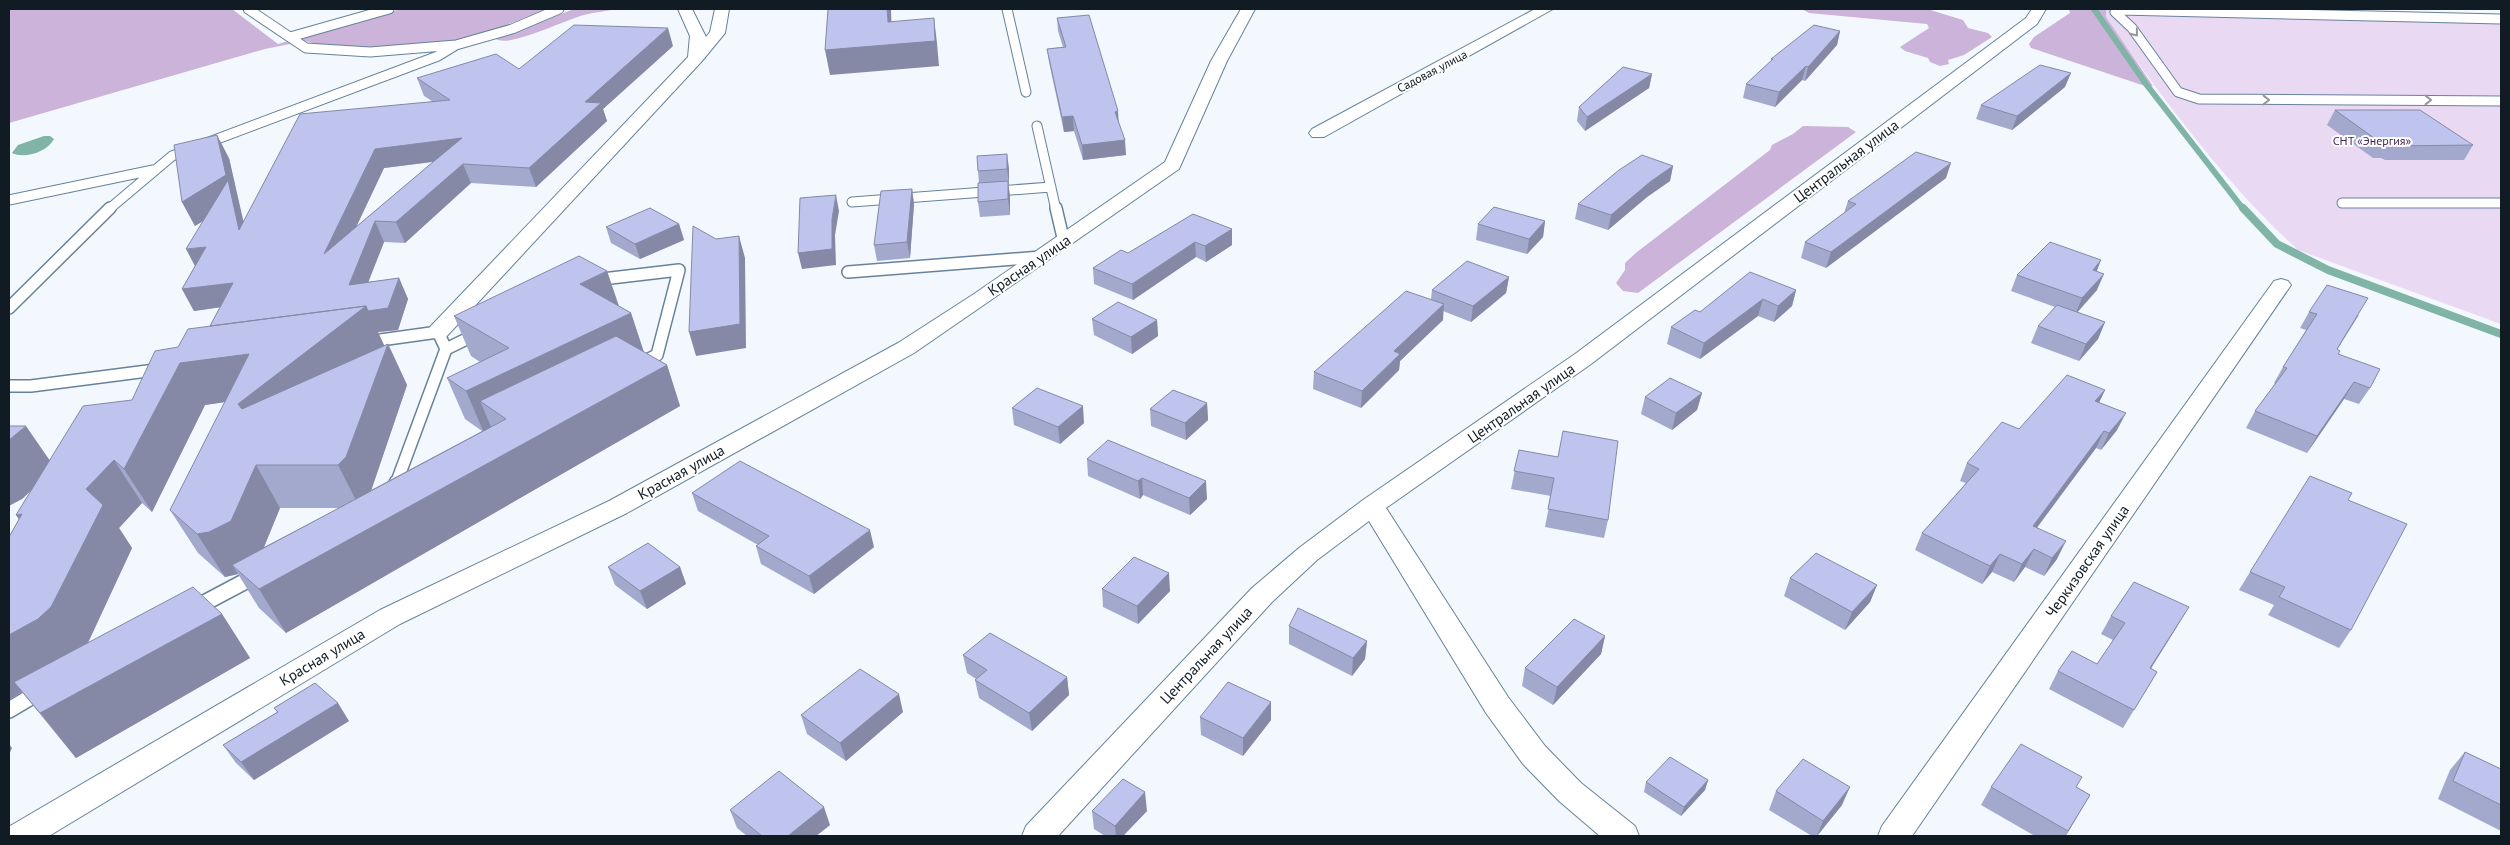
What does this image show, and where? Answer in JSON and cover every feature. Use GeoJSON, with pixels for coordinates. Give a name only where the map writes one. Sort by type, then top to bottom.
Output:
{"type":"FeatureCollection","features":[{"type":"Feature","properties":{"kind":"street"},"geometry":{"type":"LineString","coordinates":[[685,9],[690,23],[697,32],[699,44],[696,58]]}},
{"type":"Feature","properties":{"kind":"street"},"geometry":{"type":"LineString","coordinates":[[442,340],[696,58],[717,33],[722,9]]}},
{"type":"Feature","properties":{"kind":"street","name":"Красная улица"},"geometry":{"type":"LineString","coordinates":[[22,836],[390,617],[618,507],[906,348],[1064,242],[1173,165],[1219,61],[1248,9]]}},
{"type":"Feature","properties":{"kind":"street","name":"Садовая улица"},"geometry":{"type":"LineString","coordinates":[[1318,133],[1546,9]]}},
{"type":"Feature","properties":{"kind":"street","name":"Центральная улица"},"geometry":{"type":"LineString","coordinates":[[1038,836],[1262,595],[1308,554],[1372,506],[1598,348],[2032,21],[2039,9]]}},
{"type":"Feature","properties":{"kind":"street","name":"Черкизовская улица"},"geometry":{"type":"LineString","coordinates":[[1894,836],[2281,285]]}},
{"type":"Feature","properties":{"kind":"street"},"geometry":{"type":"LineString","coordinates":[[1372,506],[1496,705],[1534,755],[1570,792],[1623,836]]}},
{"type":"Feature","properties":{"kind":"lane"},"geometry":{"type":"LineString","coordinates":[[248,9],[306,48],[327,51],[414,50],[456,45],[512,29],[559,9]]}},
{"type":"Feature","properties":{"kind":"lane"},"geometry":{"type":"LineString","coordinates":[[290,37],[389,9]]}},
{"type":"Feature","properties":{"kind":"lane"},"geometry":{"type":"LineString","coordinates":[[1007,9],[1026,92]]}},
{"type":"Feature","properties":{"kind":"lane"},"geometry":{"type":"LineString","coordinates":[[2115,10],[2501,19]]}},
{"type":"Feature","properties":{"kind":"lane"},"geometry":{"type":"LineString","coordinates":[[2115,10],[2132,28],[2178,92],[2185,96],[2199,99],[2501,101]]}},
{"type":"Feature","properties":{"kind":"lane"},"geometry":{"type":"LineString","coordinates":[[9,308],[95,221],[172,156],[438,56],[456,45]]}},
{"type":"Feature","properties":{"kind":"lane"},"geometry":{"type":"LineString","coordinates":[[1036,126],[1064,242]]}},
{"type":"Feature","properties":{"kind":"lane"},"geometry":{"type":"LineString","coordinates":[[9,200],[156,170]]}},
{"type":"Feature","properties":{"kind":"lane"},"geometry":{"type":"LineString","coordinates":[[852,202],[1051,187]]}},
{"type":"Feature","properties":{"kind":"lane"},"geometry":{"type":"LineString","coordinates":[[2342,203],[2501,203]]}},
{"type":"Feature","properties":{"kind":"lane"},"geometry":{"type":"LineString","coordinates":[[848,272],[1040,257]]}},
{"type":"Feature","properties":{"kind":"lane"},"geometry":{"type":"LineString","coordinates":[[578,287],[596,279],[679,270],[657,355],[630,368]]}},
{"type":"Feature","properties":{"kind":"lane"},"geometry":{"type":"LineString","coordinates":[[351,344],[442,340],[490,328]]}},
{"type":"Feature","properties":{"kind":"lane"},"geometry":{"type":"LineString","coordinates":[[386,498],[403,483],[442,340]]}},
{"type":"Feature","properties":{"kind":"lane"},"geometry":{"type":"LineString","coordinates":[[9,386],[31,386],[177,367]]}},
{"type":"Feature","properties":{"kind":"lane"},"geometry":{"type":"LineString","coordinates":[[185,613],[273,567]]}},
{"type":"Feature","properties":{"kind":"lane"},"geometry":{"type":"LineString","coordinates":[[9,710],[49,687]]}},
{"type":"Feature","properties":{"kind":"green space","name":"СНТ «Энергия»"},"geometry":{"type":"Polygon","coordinates":[[[2104,9],[2270,9],[2501,14],[2501,324],[2298,250],[2244,195],[2193,136],[2101,12],[2104,9]]]}},
{"type":"Feature","properties":{"kind":"shaded area"},"geometry":{"type":"Polygon","coordinates":[[[9,9],[232,9],[278,44],[401,9],[546,9],[481,35],[432,45],[371,49],[330,47],[305,41],[265,49],[9,123],[9,9]]]}},
{"type":"Feature","properties":{"kind":"shaded area"},"geometry":{"type":"Polygon","coordinates":[[[574,9],[618,9],[584,15],[513,40],[503,41],[496,39],[574,9]]]}},
{"type":"Feature","properties":{"kind":"shaded area"},"geometry":{"type":"Polygon","coordinates":[[[1802,9],[1927,9],[1963,20],[1968,28],[1988,33],[1992,37],[1964,55],[1948,60],[1949,64],[1940,66],[1930,62],[1928,58],[1905,51],[1900,47],[1929,28],[1927,24],[1809,13],[1802,9]]]}},
{"type":"Feature","properties":{"kind":"shaded area"},"geometry":{"type":"Polygon","coordinates":[[[2069,9],[2106,9],[2106,17],[2153,86],[2142,85],[2031,48],[2029,44],[2034,37],[2070,13],[2069,9]]]}},
{"type":"Feature","properties":{"kind":"shaded area"},"geometry":{"type":"Polygon","coordinates":[[[1803,126],[1848,127],[1856,132],[1638,293],[1623,291],[1616,283],[1625,270],[1625,263],[1637,252],[1770,150],[1772,145],[1793,134],[1803,126]]]}},
{"type":"Feature","properties":{"kind":"shaded area"},"geometry":{"type":"Polygon","coordinates":[[[44,136],[50,136],[54,139],[51,144],[41,151],[29,155],[12,153],[18,145],[44,136]]]}},
{"type":"Feature","properties":{"kind":"building"},"geometry":{"type":"Polygon","coordinates":[[[828,9],[887,9],[888,22],[934,18],[935,41],[825,50],[828,9]]]}},
{"type":"Feature","properties":{"kind":"building"},"geometry":{"type":"Polygon","coordinates":[[[1089,15],[1118,111],[1115,112],[1125,140],[1082,145],[1073,116],[1062,117],[1047,49],[1066,47],[1057,18],[1089,15]]]}},
{"type":"Feature","properties":{"kind":"building"},"geometry":{"type":"Polygon","coordinates":[[[574,25],[668,28],[585,102],[601,103],[529,168],[463,164],[396,222],[375,221],[349,285],[399,278],[388,308],[368,311],[366,306],[210,326],[233,283],[182,289],[206,247],[186,249],[228,180],[239,230],[300,114],[450,100],[417,78],[496,54],[519,69],[574,25]],[[462,138],[375,149],[324,254],[462,138]]]}},
{"type":"Feature","properties":{"kind":"building"},"geometry":{"type":"Polygon","coordinates":[[[1814,25],[1840,31],[1808,67],[1806,66],[1779,92],[1746,84],[1773,59],[1771,59],[1814,25]]]}},
{"type":"Feature","properties":{"kind":"building"},"geometry":{"type":"Polygon","coordinates":[[[2040,65],[2071,73],[2017,116],[1981,105],[2040,65]]]}},
{"type":"Feature","properties":{"kind":"building"},"geometry":{"type":"Polygon","coordinates":[[[1623,67],[1652,74],[1587,117],[1579,107],[1623,67]]]}},
{"type":"Feature","properties":{"kind":"building"},"geometry":{"type":"Polygon","coordinates":[[[2335,110],[2420,110],[2473,145],[2393,146],[2389,143],[2381,143],[2335,110]]]}},
{"type":"Feature","properties":{"kind":"building"},"geometry":{"type":"Polygon","coordinates":[[[217,135],[226,175],[182,202],[174,145],[217,135]]]}},
{"type":"Feature","properties":{"kind":"building"},"geometry":{"type":"Polygon","coordinates":[[[1916,152],[1951,163],[1831,252],[1805,242],[1856,204],[1848,201],[1916,152]]]}},
{"type":"Feature","properties":{"kind":"building"},"geometry":{"type":"Polygon","coordinates":[[[1007,154],[1007,169],[978,171],[977,156],[1007,154]]]}},
{"type":"Feature","properties":{"kind":"building"},"geometry":{"type":"Polygon","coordinates":[[[1642,155],[1673,166],[1650,182],[1611,215],[1578,204],[1619,170],[1642,155]]]}},
{"type":"Feature","properties":{"kind":"building"},"geometry":{"type":"Polygon","coordinates":[[[1008,181],[1008,199],[978,202],[978,183],[1008,181]]]}},
{"type":"Feature","properties":{"kind":"building"},"geometry":{"type":"Polygon","coordinates":[[[912,189],[907,242],[874,245],[881,191],[912,189]]]}},
{"type":"Feature","properties":{"kind":"building"},"geometry":{"type":"Polygon","coordinates":[[[836,195],[832,219],[832,249],[798,253],[800,198],[836,195]]]}},
{"type":"Feature","properties":{"kind":"building"},"geometry":{"type":"Polygon","coordinates":[[[1494,207],[1545,221],[1529,239],[1478,224],[1494,207]]]}},
{"type":"Feature","properties":{"kind":"building"},"geometry":{"type":"Polygon","coordinates":[[[650,208],[679,224],[635,244],[606,227],[650,208]]]}},
{"type":"Feature","properties":{"kind":"building"},"geometry":{"type":"Polygon","coordinates":[[[1193,214],[1232,229],[1205,246],[1195,242],[1132,284],[1093,268],[1121,250],[1128,253],[1193,214]]]}},
{"type":"Feature","properties":{"kind":"building"},"geometry":{"type":"Polygon","coordinates":[[[693,226],[716,239],[739,236],[740,324],[689,332],[693,226]]]}},
{"type":"Feature","properties":{"kind":"building"},"geometry":{"type":"Polygon","coordinates":[[[2050,242],[2101,260],[2093,270],[2104,274],[2082,298],[2017,275],[2050,242]]]}},
{"type":"Feature","properties":{"kind":"building"},"geometry":{"type":"Polygon","coordinates":[[[579,256],[607,271],[580,284],[631,313],[466,391],[447,378],[509,348],[454,316],[579,256]]]}},
{"type":"Feature","properties":{"kind":"building"},"geometry":{"type":"Polygon","coordinates":[[[1467,261],[1509,277],[1473,306],[1432,290],[1467,261]]]}},
{"type":"Feature","properties":{"kind":"building"},"geometry":{"type":"Polygon","coordinates":[[[1750,272],[1796,290],[1778,306],[1763,299],[1704,343],[1671,327],[1695,310],[1700,312],[1750,272]]]}},
{"type":"Feature","properties":{"kind":"building"},"geometry":{"type":"Polygon","coordinates":[[[2327,285],[2368,298],[2337,349],[2340,351],[2338,354],[2380,369],[2370,388],[2354,382],[2317,436],[2255,411],[2287,368],[2283,367],[2317,314],[2309,312],[2327,285]]]}},
{"type":"Feature","properties":{"kind":"building"},"geometry":{"type":"Polygon","coordinates":[[[1406,291],[1444,304],[1394,351],[1400,354],[1362,391],[1314,372],[1406,291]]]}},
{"type":"Feature","properties":{"kind":"building"},"geometry":{"type":"Polygon","coordinates":[[[1118,302],[1157,320],[1131,337],[1092,319],[1118,302]]]}},
{"type":"Feature","properties":{"kind":"building"},"geometry":{"type":"Polygon","coordinates":[[[2057,305],[2105,322],[2086,344],[2038,326],[2057,305]]]}},
{"type":"Feature","properties":{"kind":"building"},"geometry":{"type":"Polygon","coordinates":[[[366,306],[238,404],[242,409],[388,344],[346,457],[338,465],[256,465],[231,521],[209,532],[197,534],[170,510],[249,354],[180,363],[124,469],[114,460],[86,489],[103,505],[51,607],[38,619],[9,635],[9,537],[22,514],[16,515],[83,406],[132,400],[155,351],[178,347],[188,329],[366,306]]]}},
{"type":"Feature","properties":{"kind":"building"},"geometry":{"type":"Polygon","coordinates":[[[616,336],[667,365],[259,589],[232,565],[506,419],[480,401],[616,336]]]}},
{"type":"Feature","properties":{"kind":"building"},"geometry":{"type":"Polygon","coordinates":[[[2067,375],[2105,390],[2095,401],[2126,413],[2109,433],[2104,431],[2033,526],[2066,541],[2052,558],[2034,549],[2022,564],[2000,554],[1990,566],[1922,533],[1979,469],[1967,463],[2002,422],[2019,429],[2067,375]]]}},
{"type":"Feature","properties":{"kind":"building"},"geometry":{"type":"Polygon","coordinates":[[[1670,378],[1702,393],[1676,413],[1645,397],[1670,378]]]}},
{"type":"Feature","properties":{"kind":"building"},"geometry":{"type":"Polygon","coordinates":[[[1037,388],[1083,406],[1058,427],[1012,408],[1037,388]]]}},
{"type":"Feature","properties":{"kind":"building"},"geometry":{"type":"Polygon","coordinates":[[[1173,390],[1207,403],[1185,423],[1150,409],[1173,390]]]}},
{"type":"Feature","properties":{"kind":"building"},"geometry":{"type":"Polygon","coordinates":[[[9,426],[26,426],[9,440],[9,426]]]}},
{"type":"Feature","properties":{"kind":"building"},"geometry":{"type":"Polygon","coordinates":[[[1563,431],[1618,441],[1608,520],[1548,509],[1554,478],[1514,471],[1519,450],[1558,457],[1563,431]]]}},
{"type":"Feature","properties":{"kind":"building"},"geometry":{"type":"Polygon","coordinates":[[[1108,440],[1206,481],[1189,498],[1142,478],[1138,481],[1087,459],[1108,440]]]}},
{"type":"Feature","properties":{"kind":"building"},"geometry":{"type":"Polygon","coordinates":[[[740,461],[870,530],[809,576],[756,546],[769,536],[692,493],[740,461]]]}},
{"type":"Feature","properties":{"kind":"building"},"geometry":{"type":"Polygon","coordinates":[[[2310,476],[2352,493],[2348,500],[2407,524],[2351,630],[2279,597],[2285,587],[2250,572],[2310,476]]]}},
{"type":"Feature","properties":{"kind":"building"},"geometry":{"type":"Polygon","coordinates":[[[648,543],[680,567],[640,591],[608,567],[648,543]]]}},
{"type":"Feature","properties":{"kind":"building"},"geometry":{"type":"Polygon","coordinates":[[[1816,553],[1877,585],[1852,612],[1790,578],[1816,553]]]}},
{"type":"Feature","properties":{"kind":"building"},"geometry":{"type":"Polygon","coordinates":[[[1134,557],[1169,573],[1137,606],[1102,589],[1134,557]]]}},
{"type":"Feature","properties":{"kind":"building"},"geometry":{"type":"Polygon","coordinates":[[[2134,582],[2189,607],[2150,668],[2157,672],[2134,710],[2058,671],[2072,651],[2097,664],[2125,623],[2111,616],[2134,582]]]}},
{"type":"Feature","properties":{"kind":"building"},"geometry":{"type":"Polygon","coordinates":[[[193,587],[222,614],[40,713],[14,682],[193,587]]]}},
{"type":"Feature","properties":{"kind":"building"},"geometry":{"type":"Polygon","coordinates":[[[1298,608],[1367,641],[1353,658],[1289,626],[1298,608]]]}},
{"type":"Feature","properties":{"kind":"building"},"geometry":{"type":"Polygon","coordinates":[[[1574,619],[1605,636],[1557,687],[1525,668],[1574,619]]]}},
{"type":"Feature","properties":{"kind":"building"},"geometry":{"type":"Polygon","coordinates":[[[990,633],[1067,677],[1029,713],[975,680],[987,670],[963,655],[990,633]]]}},
{"type":"Feature","properties":{"kind":"building"},"geometry":{"type":"Polygon","coordinates":[[[860,669],[899,694],[840,743],[801,715],[860,669]]]}},
{"type":"Feature","properties":{"kind":"building"},"geometry":{"type":"Polygon","coordinates":[[[1228,682],[1271,702],[1243,738],[1200,717],[1228,682]]]}},
{"type":"Feature","properties":{"kind":"building"},"geometry":{"type":"Polygon","coordinates":[[[315,683],[338,703],[241,762],[223,745],[278,712],[274,708],[315,683]]]}},
{"type":"Feature","properties":{"kind":"building"},"geometry":{"type":"Polygon","coordinates":[[[2021,744],[2082,777],[2076,787],[2090,795],[2068,831],[1991,787],[2021,744]]]}},
{"type":"Feature","properties":{"kind":"building"},"geometry":{"type":"Polygon","coordinates":[[[2465,752],[2501,769],[2501,805],[2453,781],[2465,752]]]}},
{"type":"Feature","properties":{"kind":"building"},"geometry":{"type":"Polygon","coordinates":[[[1670,757],[1708,780],[1684,807],[1646,782],[1670,757]]]}},
{"type":"Feature","properties":{"kind":"building"},"geometry":{"type":"Polygon","coordinates":[[[1803,759],[1850,787],[1823,821],[1776,791],[1803,759]]]}},
{"type":"Feature","properties":{"kind":"building"},"geometry":{"type":"Polygon","coordinates":[[[779,771],[824,807],[788,836],[762,836],[730,810],[779,771]]]}},
{"type":"Feature","properties":{"kind":"building"},"geometry":{"type":"Polygon","coordinates":[[[1123,779],[1145,792],[1115,826],[1092,811],[1123,779]]]}},
{"type":"Feature","properties":{"kind":"waterway"},"geometry":{"type":"LineString","coordinates":[[2094,9],[2146,84],[2244,210]]}},
{"type":"Feature","properties":{"kind":"waterway"},"geometry":{"type":"LineString","coordinates":[[2243,208],[2277,244],[2328,270],[2501,334]]}}]}
